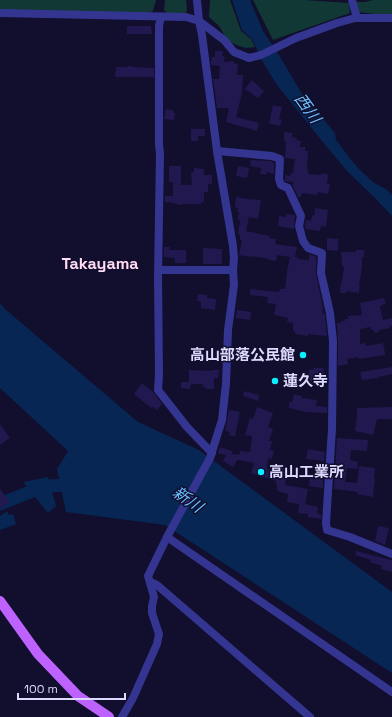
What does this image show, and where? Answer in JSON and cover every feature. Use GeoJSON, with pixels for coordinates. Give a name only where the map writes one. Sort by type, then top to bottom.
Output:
{"type":"FeatureCollection","features":[{"type":"Feature","properties":{"kind":"main road"},"geometry":{"type":"LineString","coordinates":[[0,601],[38,654],[78,696],[108,717]]}},
{"type":"Feature","properties":{"kind":"street"},"geometry":{"type":"LineString","coordinates":[[122,717],[133,698],[157,644],[159,634],[152,612],[154,597],[149,579],[167,537],[211,455],[222,420],[226,392],[228,330],[234,285],[234,259],[217,151],[197,0]]}},
{"type":"Feature","properties":{"kind":"street"},"geometry":{"type":"LineString","coordinates":[[352,0],[357,18]]}},
{"type":"Feature","properties":{"kind":"street"},"geometry":{"type":"LineString","coordinates":[[0,13],[186,17],[199,21],[224,40],[234,52],[249,58],[261,55],[296,38],[337,23],[357,18],[392,18]]}},
{"type":"Feature","properties":{"kind":"street"},"geometry":{"type":"LineString","coordinates":[[160,16],[158,390],[211,455]]}},
{"type":"Feature","properties":{"kind":"street"},"geometry":{"type":"LineString","coordinates":[[217,151],[272,156],[280,159],[279,179],[281,185],[288,188],[300,216],[299,226],[303,241],[308,248],[322,253],[321,273],[330,313],[332,342],[332,428],[326,523],[327,530],[350,537],[392,554]]}},
{"type":"Feature","properties":{"kind":"street"},"geometry":{"type":"LineString","coordinates":[[159,270],[233,270]]}},
{"type":"Feature","properties":{"kind":"street"},"geometry":{"type":"LineString","coordinates":[[167,537],[392,692]]}},
{"type":"Feature","properties":{"kind":"street"},"geometry":{"type":"LineString","coordinates":[[149,579],[310,717]]}},
{"type":"Feature","properties":{"kind":"green space"},"geometry":{"type":"Polygon","coordinates":[[[0,0],[156,0],[153,11],[149,13],[0,11],[0,0]]]}},
{"type":"Feature","properties":{"kind":"green space"},"geometry":{"type":"Polygon","coordinates":[[[165,0],[186,0],[187,10],[185,14],[167,13],[164,10],[165,0]]]}},
{"type":"Feature","properties":{"kind":"green space"},"geometry":{"type":"Polygon","coordinates":[[[210,0],[230,0],[241,31],[251,39],[255,47],[246,48],[228,41],[219,26],[209,17],[210,0]]]}},
{"type":"Feature","properties":{"kind":"green space"},"geometry":{"type":"Polygon","coordinates":[[[253,0],[304,0],[349,3],[350,13],[273,40],[253,0]]]}},
{"type":"Feature","properties":{"kind":"green space"},"geometry":{"type":"Polygon","coordinates":[[[392,0],[392,14],[359,12],[356,2],[392,0]]]}},
{"type":"Feature","properties":{"kind":"water","name":"西川"},"geometry":{"type":"Polygon","coordinates":[[[232,0],[250,0],[263,31],[302,94],[335,133],[336,140],[359,169],[374,183],[386,189],[392,195],[392,216],[347,171],[277,85],[264,64],[252,39],[242,30],[232,0]]]}},
{"type":"Feature","properties":{"kind":"water","name":"新川"},"geometry":{"type":"Polygon","coordinates":[[[0,303],[5,309],[138,422],[199,450],[392,592],[392,673],[165,525],[66,512],[57,469],[68,451],[0,388],[0,303]]]}},
{"type":"Feature","properties":{"kind":"water"},"geometry":{"type":"Polygon","coordinates":[[[48,477],[56,506],[48,513],[23,482],[48,477]]]}},
{"type":"Feature","properties":{"kind":"water"},"geometry":{"type":"Polygon","coordinates":[[[7,511],[9,515],[13,514],[16,524],[0,530],[0,516],[7,511]]]}},
{"type":"Feature","properties":{"kind":"building"},"geometry":{"type":"Polygon","coordinates":[[[127,26],[151,26],[152,34],[127,34],[127,26]]]}},
{"type":"Feature","properties":{"kind":"building"},"geometry":{"type":"Polygon","coordinates":[[[215,51],[223,51],[222,56],[225,57],[224,62],[234,61],[234,64],[238,64],[237,75],[243,75],[242,93],[236,117],[259,123],[257,131],[226,122],[229,108],[217,108],[213,79],[219,79],[220,66],[211,65],[212,57],[215,57],[215,51]]]}},
{"type":"Feature","properties":{"kind":"building"},"geometry":{"type":"Polygon","coordinates":[[[127,66],[154,68],[154,77],[115,77],[116,67],[127,66]]]}},
{"type":"Feature","properties":{"kind":"building"},"geometry":{"type":"Polygon","coordinates":[[[252,80],[264,91],[258,98],[245,89],[252,80]]]}},
{"type":"Feature","properties":{"kind":"building"},"geometry":{"type":"Polygon","coordinates":[[[273,105],[282,107],[279,119],[282,120],[280,126],[269,123],[273,105]]]}},
{"type":"Feature","properties":{"kind":"building"},"geometry":{"type":"Polygon","coordinates":[[[166,109],[173,110],[175,113],[174,120],[164,119],[166,109]]]}},
{"type":"Feature","properties":{"kind":"building"},"geometry":{"type":"Polygon","coordinates":[[[191,129],[205,129],[205,136],[198,136],[198,141],[191,141],[191,129]]]}},
{"type":"Feature","properties":{"kind":"building"},"geometry":{"type":"Polygon","coordinates":[[[284,132],[292,133],[292,137],[301,141],[300,147],[305,147],[305,151],[308,151],[308,174],[328,174],[327,184],[330,184],[328,194],[318,192],[317,195],[302,193],[301,197],[298,197],[293,186],[293,182],[285,181],[285,175],[290,176],[291,173],[293,173],[295,159],[285,158],[286,141],[284,141],[284,132]]]}},
{"type":"Feature","properties":{"kind":"building"},"geometry":{"type":"Polygon","coordinates":[[[251,160],[271,161],[274,163],[274,174],[267,172],[266,175],[260,174],[261,168],[250,166],[251,160]]]}},
{"type":"Feature","properties":{"kind":"building"},"geometry":{"type":"Polygon","coordinates":[[[169,166],[181,166],[181,185],[192,185],[191,172],[194,172],[194,168],[204,169],[204,175],[212,175],[212,184],[208,184],[208,192],[204,192],[204,202],[201,202],[201,204],[182,205],[165,202],[165,196],[173,196],[173,182],[169,182],[169,166]]]}},
{"type":"Feature","properties":{"kind":"building"},"geometry":{"type":"Polygon","coordinates":[[[238,166],[249,168],[247,178],[236,176],[238,166]]]}},
{"type":"Feature","properties":{"kind":"building"},"geometry":{"type":"Polygon","coordinates":[[[236,197],[261,200],[258,219],[249,217],[246,231],[270,236],[269,238],[276,239],[275,244],[297,247],[295,257],[298,257],[297,259],[309,260],[309,254],[316,257],[316,274],[323,308],[322,313],[325,314],[326,336],[295,334],[295,331],[293,331],[293,323],[287,322],[288,318],[274,315],[276,304],[267,303],[268,297],[250,295],[250,289],[279,292],[280,289],[285,289],[290,257],[277,255],[276,261],[239,255],[242,240],[240,240],[240,235],[238,234],[240,221],[238,220],[238,208],[235,207],[236,197]]]}},
{"type":"Feature","properties":{"kind":"building"},"geometry":{"type":"Polygon","coordinates":[[[315,208],[328,210],[326,227],[321,226],[320,231],[306,229],[305,226],[306,220],[311,221],[312,215],[314,216],[315,208]]]}},
{"type":"Feature","properties":{"kind":"building"},"geometry":{"type":"Polygon","coordinates":[[[286,214],[295,215],[294,229],[278,226],[279,216],[286,217],[286,214]]]}},
{"type":"Feature","properties":{"kind":"building"},"geometry":{"type":"Polygon","coordinates":[[[327,238],[338,239],[338,251],[327,250],[327,238]]]}},
{"type":"Feature","properties":{"kind":"building"},"geometry":{"type":"Polygon","coordinates":[[[164,247],[170,247],[169,250],[186,250],[186,263],[175,263],[175,258],[164,257],[164,247]]]}},
{"type":"Feature","properties":{"kind":"building"},"geometry":{"type":"Polygon","coordinates":[[[203,248],[222,249],[222,264],[203,264],[203,248]]]}},
{"type":"Feature","properties":{"kind":"building"},"geometry":{"type":"Polygon","coordinates":[[[356,250],[364,250],[359,293],[346,291],[346,293],[340,293],[344,267],[342,266],[341,252],[356,252],[356,250]]]}},
{"type":"Feature","properties":{"kind":"building"},"geometry":{"type":"Polygon","coordinates":[[[198,294],[207,295],[207,298],[216,299],[215,310],[201,308],[201,301],[197,301],[198,294]]]}},
{"type":"Feature","properties":{"kind":"building"},"geometry":{"type":"Polygon","coordinates":[[[384,298],[386,303],[380,306],[383,320],[392,318],[392,326],[374,333],[374,330],[371,330],[370,327],[360,329],[360,344],[365,343],[366,346],[383,343],[385,355],[359,359],[358,357],[347,359],[348,364],[338,366],[337,323],[345,321],[345,319],[348,319],[348,316],[362,315],[360,303],[384,298]]]}},
{"type":"Feature","properties":{"kind":"building"},"geometry":{"type":"Polygon","coordinates":[[[237,310],[251,312],[250,320],[236,318],[237,310]]]}},
{"type":"Feature","properties":{"kind":"building"},"geometry":{"type":"Polygon","coordinates":[[[392,367],[392,374],[378,377],[379,378],[362,380],[360,372],[392,367]]]}},
{"type":"Feature","properties":{"kind":"building"},"geometry":{"type":"Polygon","coordinates":[[[314,368],[324,368],[324,382],[308,381],[309,369],[313,370],[314,368]]]}},
{"type":"Feature","properties":{"kind":"building"},"geometry":{"type":"Polygon","coordinates":[[[189,370],[219,370],[218,378],[214,378],[214,389],[206,389],[206,387],[203,387],[203,384],[191,384],[190,389],[181,388],[181,382],[189,382],[189,370]]]}},
{"type":"Feature","properties":{"kind":"building"},"geometry":{"type":"Polygon","coordinates":[[[142,383],[154,393],[162,404],[157,410],[153,407],[151,408],[134,394],[142,383]]]}},
{"type":"Feature","properties":{"kind":"building"},"geometry":{"type":"Polygon","coordinates":[[[244,391],[259,395],[258,401],[243,396],[244,391]]]}},
{"type":"Feature","properties":{"kind":"building"},"geometry":{"type":"Polygon","coordinates":[[[294,394],[302,396],[302,398],[317,400],[316,406],[327,407],[327,413],[306,412],[289,408],[289,402],[292,402],[294,394]]]}},
{"type":"Feature","properties":{"kind":"building"},"geometry":{"type":"Polygon","coordinates":[[[257,407],[273,413],[268,427],[273,429],[269,441],[272,441],[270,450],[274,451],[272,459],[268,458],[267,469],[279,472],[280,467],[288,468],[285,485],[308,489],[305,504],[318,507],[317,513],[321,515],[321,519],[308,517],[308,514],[298,513],[299,504],[287,502],[288,494],[277,491],[276,481],[251,473],[254,463],[238,459],[233,467],[223,461],[226,455],[218,453],[220,447],[232,451],[232,454],[239,455],[240,451],[250,452],[252,436],[245,435],[250,418],[253,419],[257,407]]]}},
{"type":"Feature","properties":{"kind":"building"},"geometry":{"type":"Polygon","coordinates":[[[392,407],[392,419],[377,419],[373,435],[355,431],[357,408],[392,407]]]}},
{"type":"Feature","properties":{"kind":"building"},"geometry":{"type":"Polygon","coordinates":[[[229,410],[240,412],[235,436],[229,435],[230,432],[225,431],[229,410]]]}},
{"type":"Feature","properties":{"kind":"building"},"geometry":{"type":"Polygon","coordinates":[[[0,424],[10,438],[0,445],[0,424]]]}},
{"type":"Feature","properties":{"kind":"building"},"geometry":{"type":"Polygon","coordinates":[[[337,438],[368,440],[367,451],[351,450],[350,460],[358,462],[357,469],[347,468],[345,482],[357,483],[359,466],[375,468],[373,497],[357,494],[358,492],[334,489],[337,438]]]}},
{"type":"Feature","properties":{"kind":"building"},"geometry":{"type":"Polygon","coordinates":[[[308,449],[325,452],[324,461],[306,459],[308,449]]]}},
{"type":"Feature","properties":{"kind":"building"},"geometry":{"type":"Polygon","coordinates":[[[310,477],[323,479],[323,488],[309,486],[310,477]]]}},
{"type":"Feature","properties":{"kind":"building"},"geometry":{"type":"Polygon","coordinates":[[[0,489],[10,502],[0,509],[0,489]]]}},
{"type":"Feature","properties":{"kind":"building"},"geometry":{"type":"Polygon","coordinates":[[[378,526],[389,528],[385,545],[375,541],[378,526]]]}},
{"type":"Feature","properties":{"kind":"building"},"geometry":{"type":"Polygon","coordinates":[[[356,551],[392,560],[392,572],[381,569],[382,566],[370,562],[371,560],[355,555],[356,551]]]}},
{"type":"Feature","properties":{"kind":"waterway"},"geometry":{"type":"LineString","coordinates":[[0,504],[45,486],[78,485]]}},
{"type":"Feature","properties":{"kind":"place","name":"高山部落公民館"},"geometry":{"type":"Point","coordinates":[303,355]}},
{"type":"Feature","properties":{"kind":"place","name":"蓮久寺"},"geometry":{"type":"Point","coordinates":[275,381]}},
{"type":"Feature","properties":{"kind":"place","name":"高山工業所"},"geometry":{"type":"Point","coordinates":[261,472]}},
{"type":"Feature","properties":{"kind":"district","name":"Takayama"},"geometry":{"type":"Point","coordinates":[100,263]}}]}
